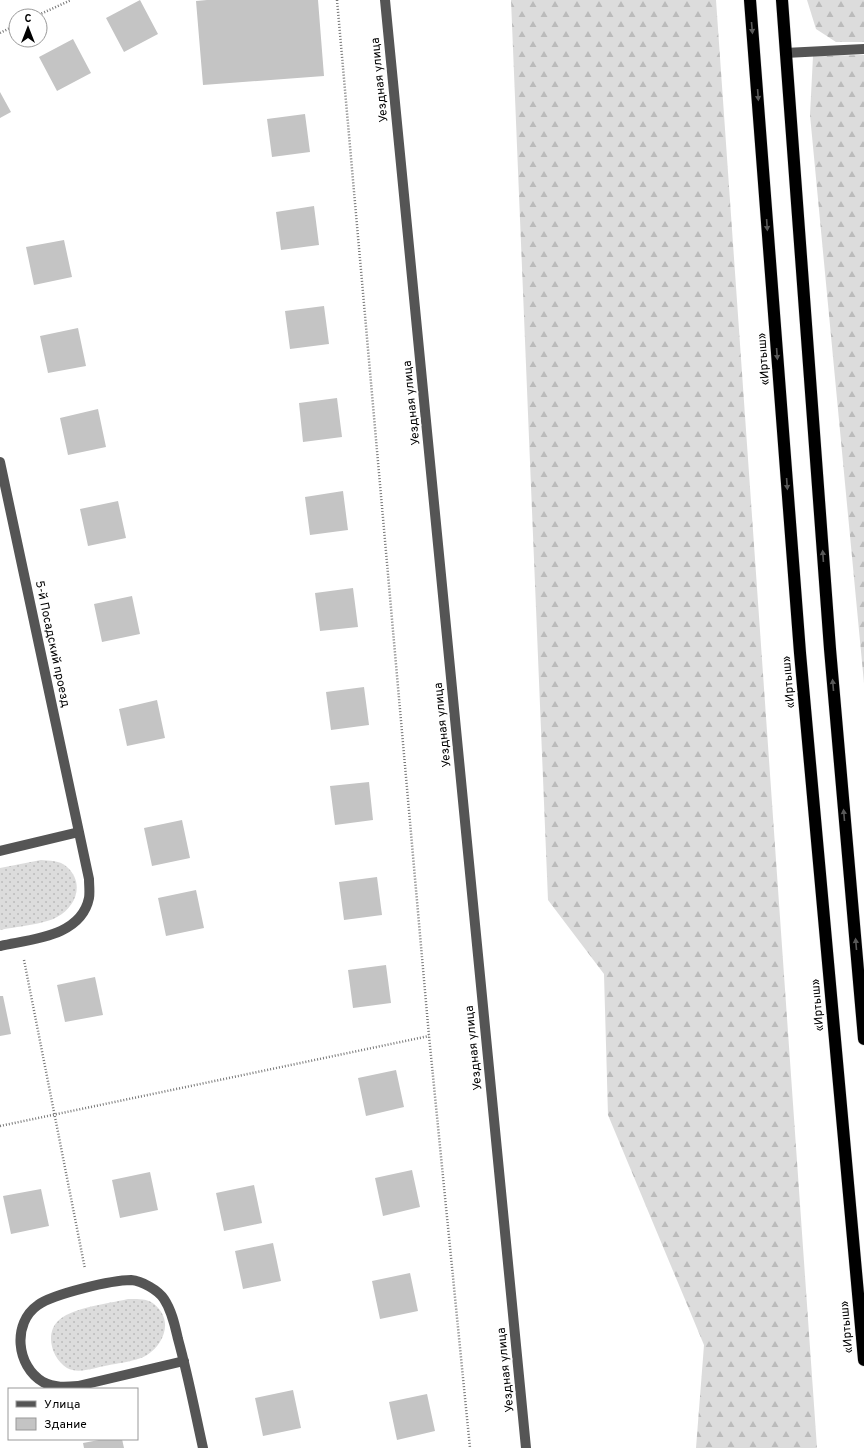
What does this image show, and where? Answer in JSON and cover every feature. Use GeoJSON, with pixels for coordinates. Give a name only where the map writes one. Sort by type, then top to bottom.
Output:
{"type":"FeatureCollection","features":[{"type":"Feature","properties":{"kind":"highway","name":"«Иртыш»"},"geometry":{"type":"LineString","coordinates":[[750,0],[800,653],[864,1360]]}},
{"type":"Feature","properties":{"kind":"highway"},"geometry":{"type":"LineString","coordinates":[[782,0],[830,649],[864,1039]]}},
{"type":"Feature","properties":{"kind":"street","name":"Уездная улица"},"geometry":{"type":"LineString","coordinates":[[386,0],[526,1448]]}},
{"type":"Feature","properties":{"kind":"street"},"geometry":{"type":"LineString","coordinates":[[785,53],[864,49]]}},
{"type":"Feature","properties":{"kind":"street","name":"5-й Посадский проезд"},"geometry":{"type":"LineString","coordinates":[[0,462],[89,880],[89,898],[82,914],[70,927],[53,934],[0,946]]}},
{"type":"Feature","properties":{"kind":"street"},"geometry":{"type":"LineString","coordinates":[[0,851],[79,832]]}},
{"type":"Feature","properties":{"kind":"street"},"geometry":{"type":"LineString","coordinates":[[184,1361],[78,1386],[60,1387],[43,1382],[29,1370],[21,1354],[20,1336],[26,1319],[37,1305],[53,1297],[114,1282],[132,1280],[150,1286],[163,1298],[171,1314],[184,1361],[203,1448]]}},
{"type":"Feature","properties":{"kind":"path"},"geometry":{"type":"LineString","coordinates":[[48,10],[70,0]]}},
{"type":"Feature","properties":{"kind":"path"},"geometry":{"type":"LineString","coordinates":[[337,0],[429,1036],[470,1448]]}},
{"type":"Feature","properties":{"kind":"path"},"geometry":{"type":"LineString","coordinates":[[20,942],[89,1288]]}},
{"type":"Feature","properties":{"kind":"path"},"geometry":{"type":"LineString","coordinates":[[0,1126],[429,1036]]}},
{"type":"Feature","properties":{"kind":"green space"},"geometry":{"type":"Polygon","coordinates":[[[511,0],[716,0],[817,1448],[696,1448],[704,1345],[608,1115],[604,974],[548,900],[511,0]]]}},
{"type":"Feature","properties":{"kind":"green space"},"geometry":{"type":"Polygon","coordinates":[[[807,0],[864,0],[864,42],[836,42],[816,29],[807,0]]]}},
{"type":"Feature","properties":{"kind":"green space"},"geometry":{"type":"Polygon","coordinates":[[[864,55],[864,683],[810,115],[813,56],[864,55]]]}},
{"type":"Feature","properties":{"kind":"green space"},"geometry":{"type":"Polygon","coordinates":[[[41,860],[61,863],[73,873],[77,887],[73,901],[64,913],[52,919],[0,930],[0,868],[41,860]]]}},
{"type":"Feature","properties":{"kind":"green space"},"geometry":{"type":"Polygon","coordinates":[[[128,1299],[141,1299],[151,1302],[160,1310],[164,1317],[165,1324],[162,1338],[153,1350],[147,1355],[123,1363],[77,1371],[70,1370],[57,1359],[51,1339],[54,1325],[59,1320],[82,1309],[128,1299]]]}},
{"type":"Feature","properties":{"kind":"building"},"geometry":{"type":"Polygon","coordinates":[[[140,0],[158,34],[124,52],[106,18],[140,0]]]}},
{"type":"Feature","properties":{"kind":"building"},"geometry":{"type":"Polygon","coordinates":[[[318,0],[324,76],[203,85],[196,1],[318,0]]]}},
{"type":"Feature","properties":{"kind":"building"},"geometry":{"type":"Polygon","coordinates":[[[73,39],[91,73],[57,91],[39,57],[73,39]]]}},
{"type":"Feature","properties":{"kind":"building"},"geometry":{"type":"Polygon","coordinates":[[[0,92],[11,112],[0,118],[0,92]]]}},
{"type":"Feature","properties":{"kind":"building"},"geometry":{"type":"Polygon","coordinates":[[[305,114],[310,152],[272,157],[267,119],[305,114]]]}},
{"type":"Feature","properties":{"kind":"building"},"geometry":{"type":"Polygon","coordinates":[[[314,206],[319,245],[281,250],[276,212],[314,206]]]}},
{"type":"Feature","properties":{"kind":"building"},"geometry":{"type":"Polygon","coordinates":[[[64,240],[72,277],[34,285],[26,247],[64,240]]]}},
{"type":"Feature","properties":{"kind":"building"},"geometry":{"type":"Polygon","coordinates":[[[324,306],[329,344],[290,349],[285,311],[324,306]]]}},
{"type":"Feature","properties":{"kind":"building"},"geometry":{"type":"Polygon","coordinates":[[[78,328],[86,366],[48,373],[40,336],[78,328]]]}},
{"type":"Feature","properties":{"kind":"building"},"geometry":{"type":"Polygon","coordinates":[[[337,398],[342,437],[303,442],[299,403],[337,398]]]}},
{"type":"Feature","properties":{"kind":"building"},"geometry":{"type":"Polygon","coordinates":[[[98,409],[106,447],[68,455],[60,418],[98,409]]]}},
{"type":"Feature","properties":{"kind":"building"},"geometry":{"type":"Polygon","coordinates":[[[343,491],[348,530],[310,535],[305,497],[343,491]]]}},
{"type":"Feature","properties":{"kind":"building"},"geometry":{"type":"Polygon","coordinates":[[[118,501],[126,538],[88,546],[80,509],[118,501]]]}},
{"type":"Feature","properties":{"kind":"building"},"geometry":{"type":"Polygon","coordinates":[[[353,588],[358,627],[320,631],[315,593],[353,588]]]}},
{"type":"Feature","properties":{"kind":"building"},"geometry":{"type":"Polygon","coordinates":[[[132,596],[140,634],[102,642],[94,604],[132,596]]]}},
{"type":"Feature","properties":{"kind":"building"},"geometry":{"type":"Polygon","coordinates":[[[364,687],[369,725],[331,730],[326,692],[364,687]]]}},
{"type":"Feature","properties":{"kind":"building"},"geometry":{"type":"Polygon","coordinates":[[[157,700],[165,738],[127,746],[119,709],[157,700]]]}},
{"type":"Feature","properties":{"kind":"building"},"geometry":{"type":"Polygon","coordinates":[[[369,782],[373,820],[335,825],[330,786],[369,782]]]}},
{"type":"Feature","properties":{"kind":"building"},"geometry":{"type":"Polygon","coordinates":[[[182,820],[190,858],[152,866],[144,828],[182,820]]]}},
{"type":"Feature","properties":{"kind":"building"},"geometry":{"type":"Polygon","coordinates":[[[377,877],[382,915],[344,920],[339,882],[377,877]]]}},
{"type":"Feature","properties":{"kind":"building"},"geometry":{"type":"Polygon","coordinates":[[[196,890],[204,928],[166,936],[158,898],[196,890]]]}},
{"type":"Feature","properties":{"kind":"building"},"geometry":{"type":"Polygon","coordinates":[[[386,965],[391,1003],[353,1008],[348,970],[386,965]]]}},
{"type":"Feature","properties":{"kind":"building"},"geometry":{"type":"Polygon","coordinates":[[[95,977],[103,1015],[65,1022],[57,985],[95,977]]]}},
{"type":"Feature","properties":{"kind":"building"},"geometry":{"type":"Polygon","coordinates":[[[0,996],[3,996],[11,1034],[0,1036],[0,996]]]}},
{"type":"Feature","properties":{"kind":"building"},"geometry":{"type":"Polygon","coordinates":[[[396,1070],[404,1107],[366,1116],[358,1078],[396,1070]]]}},
{"type":"Feature","properties":{"kind":"building"},"geometry":{"type":"Polygon","coordinates":[[[412,1170],[420,1207],[383,1216],[375,1178],[412,1170]]]}},
{"type":"Feature","properties":{"kind":"building"},"geometry":{"type":"Polygon","coordinates":[[[150,1172],[158,1210],[120,1218],[112,1180],[150,1172]]]}},
{"type":"Feature","properties":{"kind":"building"},"geometry":{"type":"Polygon","coordinates":[[[254,1185],[262,1223],[224,1231],[216,1193],[254,1185]]]}},
{"type":"Feature","properties":{"kind":"building"},"geometry":{"type":"Polygon","coordinates":[[[41,1189],[49,1226],[11,1234],[3,1196],[41,1189]]]}},
{"type":"Feature","properties":{"kind":"building"},"geometry":{"type":"Polygon","coordinates":[[[273,1243],[281,1281],[243,1289],[235,1251],[273,1243]]]}},
{"type":"Feature","properties":{"kind":"building"},"geometry":{"type":"Polygon","coordinates":[[[410,1273],[418,1311],[380,1319],[372,1281],[410,1273]]]}},
{"type":"Feature","properties":{"kind":"building"},"geometry":{"type":"Polygon","coordinates":[[[293,1390],[301,1428],[263,1436],[255,1398],[293,1390]]]}},
{"type":"Feature","properties":{"kind":"building"},"geometry":{"type":"Polygon","coordinates":[[[427,1394],[435,1431],[397,1440],[389,1402],[427,1394]]]}},
{"type":"Feature","properties":{"kind":"building"},"geometry":{"type":"Polygon","coordinates":[[[99,1440],[122,1440],[124,1448],[84,1448],[83,1443],[99,1440]]]}}]}
